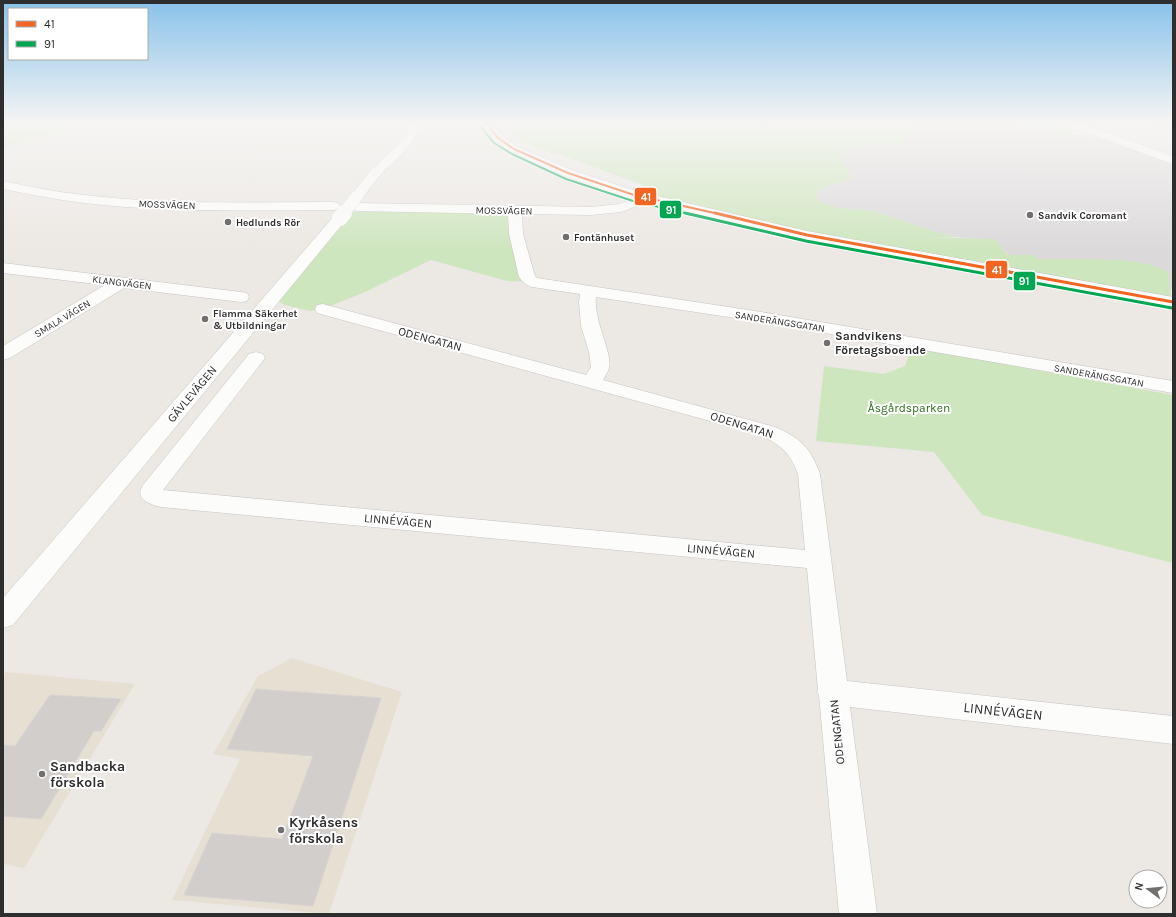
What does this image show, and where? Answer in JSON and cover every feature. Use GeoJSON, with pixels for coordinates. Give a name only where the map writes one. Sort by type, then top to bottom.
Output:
{"type":"FeatureCollection","features":[{"type":"Feature","properties":{"kind":"street","name":"GÄVLEVÄGEN"},"geometry":{"type":"LineString","coordinates":[[3,617],[336,212],[358,202],[383,166]]}},
{"type":"Feature","properties":{"kind":"street"},"geometry":{"type":"LineString","coordinates":[[552,166],[595,183],[634,195],[648,196]]}},
{"type":"Feature","properties":{"kind":"street"},"geometry":{"type":"LineString","coordinates":[[570,166],[648,196],[720,216],[807,235],[1173,302]]}},
{"type":"Feature","properties":{"kind":"street","name":"MOSSVÄGEN"},"geometry":{"type":"LineString","coordinates":[[3,185],[47,194],[125,202],[336,212]]}},
{"type":"Feature","properties":{"kind":"street","name":"MOSSVÄGEN"},"geometry":{"type":"LineString","coordinates":[[358,202],[515,210],[608,210],[635,203],[648,196]]}},
{"type":"Feature","properties":{"kind":"street","name":"SANDERÄNGSGATAN"},"geometry":{"type":"LineString","coordinates":[[515,210],[516,234],[529,280],[589,292],[755,316],[1173,387]]}},
{"type":"Feature","properties":{"kind":"street","name":"KLANGVÄGEN"},"geometry":{"type":"LineString","coordinates":[[3,268],[241,297]]}},
{"type":"Feature","properties":{"kind":"street","name":"SMALA VÄGEN"},"geometry":{"type":"LineString","coordinates":[[3,354],[122,282]]}},
{"type":"Feature","properties":{"kind":"street"},"geometry":{"type":"LineString","coordinates":[[589,292],[587,302],[590,326],[598,352],[600,367],[592,383]]}},
{"type":"Feature","properties":{"kind":"street","name":"ODENGATAN"},"geometry":{"type":"LineString","coordinates":[[323,310],[768,432],[785,439],[798,448],[805,461],[809,474],[832,692],[858,914]]}},
{"type":"Feature","properties":{"kind":"street","name":"LINNÉVÄGEN"},"geometry":{"type":"LineString","coordinates":[[256,358],[151,490],[151,494],[168,499],[818,560]]}},
{"type":"Feature","properties":{"kind":"street","name":"LINNÉVÄGEN"},"geometry":{"type":"LineString","coordinates":[[832,692],[1173,730]]}},
{"type":"Feature","properties":{"kind":"shaded area"},"geometry":{"type":"Polygon","coordinates":[[[846,166],[1173,166],[1173,290],[1016,263],[995,240],[957,237],[936,232],[874,211],[838,208],[818,201],[816,196],[819,190],[852,178],[846,166]]]}},
{"type":"Feature","properties":{"kind":"shaded area","name":"Kyrkåsens förskola"},"geometry":{"type":"Polygon","coordinates":[[[292,658],[402,692],[329,914],[172,900],[240,759],[213,754],[258,676],[292,658]]]}},
{"type":"Feature","properties":{"kind":"shaded area","name":"Sandbacka förskola"},"geometry":{"type":"Polygon","coordinates":[[[6,672],[135,684],[24,868],[3,864],[3,677],[6,672]]]}},
{"type":"Feature","properties":{"kind":"green space"},"geometry":{"type":"Polygon","coordinates":[[[590,166],[846,166],[852,178],[819,190],[816,195],[818,201],[838,208],[874,211],[936,232],[957,237],[925,237],[995,239],[1008,255],[1034,255],[1038,259],[1124,261],[1156,267],[1168,272],[1172,302],[807,235],[633,190],[643,185],[590,166]]]}},
{"type":"Feature","properties":{"kind":"green space"},"geometry":{"type":"Polygon","coordinates":[[[405,208],[515,210],[532,282],[507,281],[431,260],[363,293],[322,309],[310,311],[285,305],[273,298],[345,212],[393,212],[405,208]]]}},
{"type":"Feature","properties":{"kind":"green space","name":"Åsgårdsparken"},"geometry":{"type":"Polygon","coordinates":[[[911,347],[1173,395],[1173,563],[982,515],[934,452],[816,441],[824,366],[884,374],[905,366],[911,347]]]}},
{"type":"Feature","properties":{"kind":"building","name":"Kyrkåsens förskola"},"geometry":{"type":"Polygon","coordinates":[[[256,689],[381,698],[313,906],[184,895],[212,833],[282,839],[313,756],[227,749],[256,689]]]}},
{"type":"Feature","properties":{"kind":"building","name":"Sandbacka förskola"},"geometry":{"type":"Polygon","coordinates":[[[50,695],[121,699],[101,731],[94,731],[41,819],[3,816],[3,745],[15,746],[50,695]]]}},
{"type":"Feature","properties":{"kind":"transit line","name":"91"},"geometry":{"type":"LineString","coordinates":[[537,166],[566,179],[633,201],[806,241],[1172,308]]}},
{"type":"Feature","properties":{"kind":"transit line","name":"41"},"geometry":{"type":"LineString","coordinates":[[552,166],[568,173],[634,195],[648,197],[807,235],[1173,302]]}},
{"type":"Feature","properties":{"kind":"place","name":"Sandvik Coromant"},"geometry":{"type":"Point","coordinates":[1030,215]}},
{"type":"Feature","properties":{"kind":"place","name":"Hedlunds Rör"},"geometry":{"type":"Point","coordinates":[228,222]}},
{"type":"Feature","properties":{"kind":"place","name":"Fontänhuset"},"geometry":{"type":"Point","coordinates":[566,237]}},
{"type":"Feature","properties":{"kind":"place","name":"Flamma Säkerhet & Utbildningar"},"geometry":{"type":"Point","coordinates":[205,319]}},
{"type":"Feature","properties":{"kind":"place","name":"Sandvikens Företagsboende"},"geometry":{"type":"Point","coordinates":[827,343]}},
{"type":"Feature","properties":{"kind":"place","name":"Sandbacka förskola"},"geometry":{"type":"Point","coordinates":[42,774]}},
{"type":"Feature","properties":{"kind":"place","name":"Kyrkåsens förskola"},"geometry":{"type":"Point","coordinates":[281,830]}}]}
